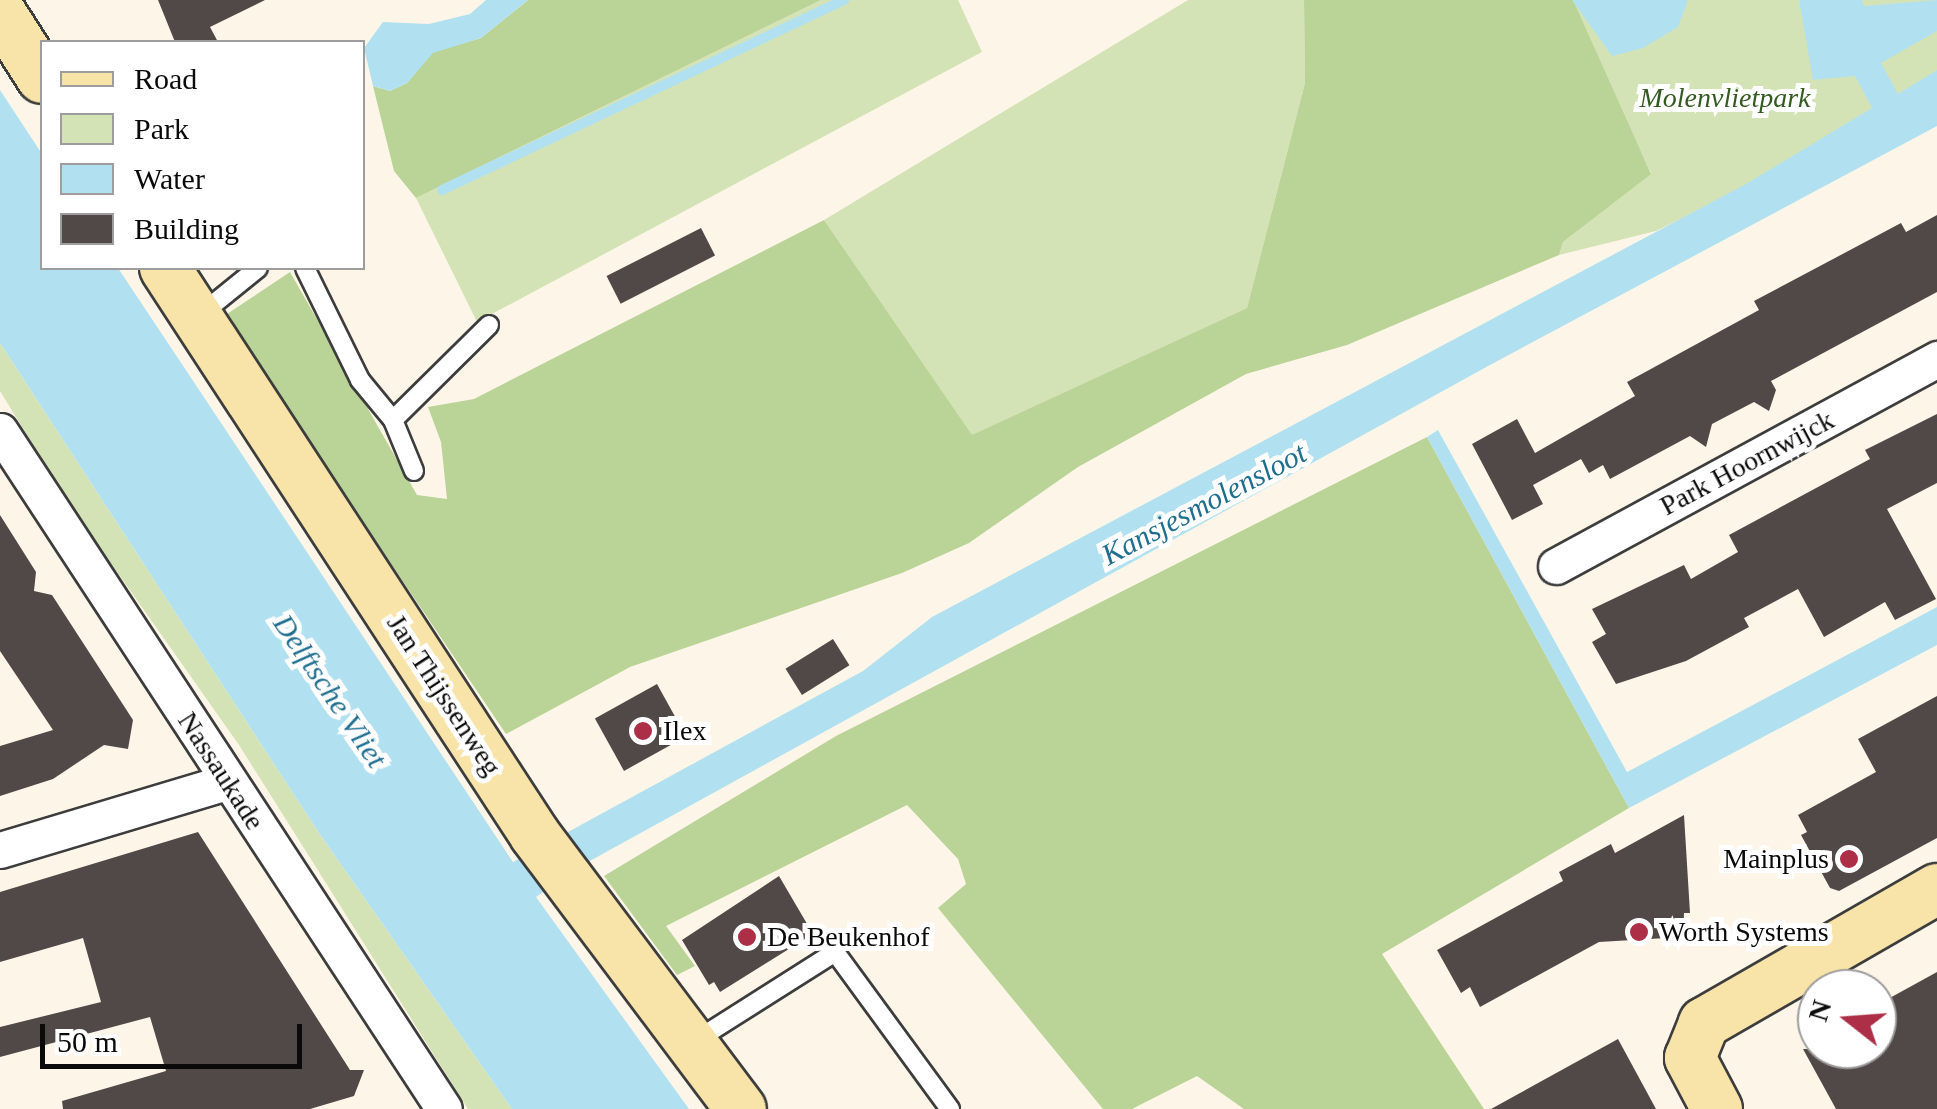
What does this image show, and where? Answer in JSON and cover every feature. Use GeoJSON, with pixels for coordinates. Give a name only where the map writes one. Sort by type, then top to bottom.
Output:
{"type":"FeatureCollection","features":[{"type":"Feature","properties":{"kind":"street"},"geometry":{"type":"LineString","coordinates":[[0,12],[40,75]]}},
{"type":"Feature","properties":{"kind":"street","name":"Jan Thijssenweg"},"geometry":{"type":"LineString","coordinates":[[166,270],[535,835],[741,1109]]}},
{"type":"Feature","properties":{"kind":"street","name":"Park Hoornwijck"},"geometry":{"type":"LineString","coordinates":[[1556,566],[1937,360]]}},
{"type":"Feature","properties":{"kind":"street","name":"Nassaukade"},"geometry":{"type":"LineString","coordinates":[[0,432],[444,1109]]}},
{"type":"Feature","properties":{"kind":"street"},"geometry":{"type":"LineString","coordinates":[[0,850],[228,782]]}},
{"type":"Feature","properties":{"kind":"street"},"geometry":{"type":"LineString","coordinates":[[1717,1109],[1690,1058],[1704,1023],[1937,889]]}},
{"type":"Feature","properties":{"kind":"lane"},"geometry":{"type":"LineString","coordinates":[[197,317],[256,270]]}},
{"type":"Feature","properties":{"kind":"lane"},"geometry":{"type":"LineString","coordinates":[[305,270],[360,380],[394,420],[414,471]]}},
{"type":"Feature","properties":{"kind":"lane"},"geometry":{"type":"LineString","coordinates":[[394,420],[489,326]]}},
{"type":"Feature","properties":{"kind":"lane"},"geometry":{"type":"LineString","coordinates":[[690,1044],[835,952],[950,1109]]}},
{"type":"Feature","properties":{"kind":"green space"},"geometry":{"type":"Polygon","coordinates":[[[528,0],[821,0],[416,198],[394,171],[373,86],[390,91],[407,83],[433,52],[481,38],[528,0]]]}},
{"type":"Feature","properties":{"kind":"green space"},"geometry":{"type":"Polygon","coordinates":[[[821,0],[958,0],[982,52],[477,322],[416,198],[821,0]]]}},
{"type":"Feature","properties":{"kind":"green space"},"geometry":{"type":"Polygon","coordinates":[[[1188,0],[1304,0],[1305,83],[1247,308],[971,436],[824,220],[1188,0]]]}},
{"type":"Feature","properties":{"kind":"green space"},"geometry":{"type":"Polygon","coordinates":[[[1304,0],[1573,0],[1651,174],[1563,242],[1559,255],[1347,345],[1246,374],[1078,467],[969,543],[902,573],[630,667],[506,734],[224,316],[290,272],[417,495],[447,499],[441,442],[428,407],[474,399],[824,220],[972,435],[1247,308],[1305,83],[1304,0]]]}},
{"type":"Feature","properties":{"kind":"green space","name":"Molenvlietpark"},"geometry":{"type":"Polygon","coordinates":[[[1568,0],[1937,0],[1937,94],[1656,231],[1559,255],[1563,242],[1651,173],[1568,0]]]}},
{"type":"Feature","properties":{"kind":"green space"},"geometry":{"type":"Polygon","coordinates":[[[0,343],[319,833],[512,1109],[468,1109],[239,745],[72,508],[0,391],[0,343]]]}},
{"type":"Feature","properties":{"kind":"green space"},"geometry":{"type":"Polygon","coordinates":[[[1427,437],[1629,808],[1382,954],[1484,1109],[1244,1109],[1197,1076],[1132,1109],[1103,1109],[938,908],[966,884],[958,859],[907,805],[666,926],[695,966],[677,975],[604,876],[836,736],[1427,437]]]}},
{"type":"Feature","properties":{"kind":"water"},"geometry":{"type":"Polygon","coordinates":[[[486,0],[528,0],[481,38],[433,53],[407,83],[390,91],[373,86],[365,47],[383,22],[429,24],[470,14],[486,0]]]}},
{"type":"Feature","properties":{"kind":"water"},"geometry":{"type":"Polygon","coordinates":[[[1572,0],[1688,0],[1678,27],[1643,48],[1612,56],[1572,0]]]}},
{"type":"Feature","properties":{"kind":"water"},"geometry":{"type":"Polygon","coordinates":[[[1799,0],[1862,0],[1864,6],[1937,0],[1937,31],[1881,63],[1898,94],[1937,70],[1937,126],[1490,365],[588,862],[536,897],[689,1109],[512,1109],[319,833],[0,343],[0,90],[40,151],[40,270],[119,270],[513,862],[863,671],[932,617],[1746,184],[1872,108],[1855,76],[1813,80],[1799,0]]]}},
{"type":"Feature","properties":{"kind":"water"},"geometry":{"type":"Polygon","coordinates":[[[1438,430],[1627,772],[1937,607],[1937,645],[1629,808],[1427,437],[1438,430]]]}},
{"type":"Feature","properties":{"kind":"building"},"geometry":{"type":"Polygon","coordinates":[[[158,0],[265,0],[210,27],[217,40],[174,40],[158,0]]]}},
{"type":"Feature","properties":{"kind":"building"},"geometry":{"type":"Polygon","coordinates":[[[1937,215],[1937,292],[1771,381],[1776,390],[1769,411],[1754,402],[1712,424],[1706,447],[1690,436],[1610,479],[1603,465],[1589,473],[1581,459],[1533,485],[1543,504],[1512,520],[1472,444],[1517,419],[1535,453],[1635,396],[1627,382],[1759,310],[1754,301],[1901,223],[1906,232],[1937,215]]]}},
{"type":"Feature","properties":{"kind":"building"},"geometry":{"type":"Polygon","coordinates":[[[701,228],[715,256],[621,304],[607,276],[701,228]]]}},
{"type":"Feature","properties":{"kind":"building"},"geometry":{"type":"Polygon","coordinates":[[[1937,414],[1937,483],[1887,509],[1936,599],[1895,620],[1885,602],[1824,637],[1798,589],[1744,618],[1749,627],[1686,661],[1616,684],[1592,642],[1606,634],[1592,609],[1684,565],[1691,579],[1738,552],[1729,535],[1870,459],[1865,450],[1937,414]]]}},
{"type":"Feature","properties":{"kind":"building"},"geometry":{"type":"Polygon","coordinates":[[[0,515],[36,572],[34,591],[52,595],[133,720],[128,749],[104,745],[53,779],[0,796],[0,746],[53,730],[0,651],[0,515]]]}},
{"type":"Feature","properties":{"kind":"building"},"geometry":{"type":"Polygon","coordinates":[[[833,639],[849,665],[802,695],[786,669],[833,639]]]}},
{"type":"Feature","properties":{"kind":"building","name":"Ilex"},"geometry":{"type":"Polygon","coordinates":[[[657,684],[686,736],[624,771],[595,718],[657,684]]]}},
{"type":"Feature","properties":{"kind":"building"},"geometry":{"type":"Polygon","coordinates":[[[1937,696],[1937,838],[1839,891],[1830,888],[1801,835],[1807,832],[1798,815],[1876,772],[1858,739],[1937,696]]]}},
{"type":"Feature","properties":{"kind":"building"},"geometry":{"type":"Polygon","coordinates":[[[1684,815],[1690,913],[1684,913],[1683,937],[1599,942],[1480,1007],[1470,987],[1461,993],[1437,950],[1563,881],[1559,872],[1611,844],[1615,853],[1684,815]]]}},
{"type":"Feature","properties":{"kind":"building"},"geometry":{"type":"Polygon","coordinates":[[[198,832],[350,1070],[364,1070],[354,1096],[310,1109],[63,1109],[62,1101],[166,1071],[150,1017],[0,1057],[0,1027],[101,1002],[83,938],[0,962],[0,892],[198,832]]]}},
{"type":"Feature","properties":{"kind":"building","name":"De Beukenhof"},"geometry":{"type":"Polygon","coordinates":[[[779,876],[813,934],[720,992],[714,982],[709,985],[682,940],[779,876]]]}},
{"type":"Feature","properties":{"kind":"building"},"geometry":{"type":"Polygon","coordinates":[[[1937,972],[1937,1109],[1836,1109],[1814,1069],[1897,1069],[1897,994],[1937,972]]]}},
{"type":"Feature","properties":{"kind":"building"},"geometry":{"type":"Polygon","coordinates":[[[1618,1039],[1656,1109],[1491,1109],[1618,1039]]]}},
{"type":"Feature","properties":{"kind":"waterway"},"geometry":{"type":"LineString","coordinates":[[442,190],[844,0]]}},
{"type":"Feature","properties":{"kind":"place","name":"Ilex"},"geometry":{"type":"Point","coordinates":[643,731]}},
{"type":"Feature","properties":{"kind":"place","name":"Mainplus"},"geometry":{"type":"Point","coordinates":[1849,859]}},
{"type":"Feature","properties":{"kind":"place","name":"Worth Systems"},"geometry":{"type":"Point","coordinates":[1639,932]}},
{"type":"Feature","properties":{"kind":"place","name":"De Beukenhof"},"geometry":{"type":"Point","coordinates":[747,937]}},
{"type":"Feature","properties":{"kind":"water label","name":"Kansjesmolensloot"},"geometry":{"type":"Point","coordinates":[1204,504]}},
{"type":"Feature","properties":{"kind":"water label","name":"Delftsche Vliet"},"geometry":{"type":"Point","coordinates":[330,691]}}]}
